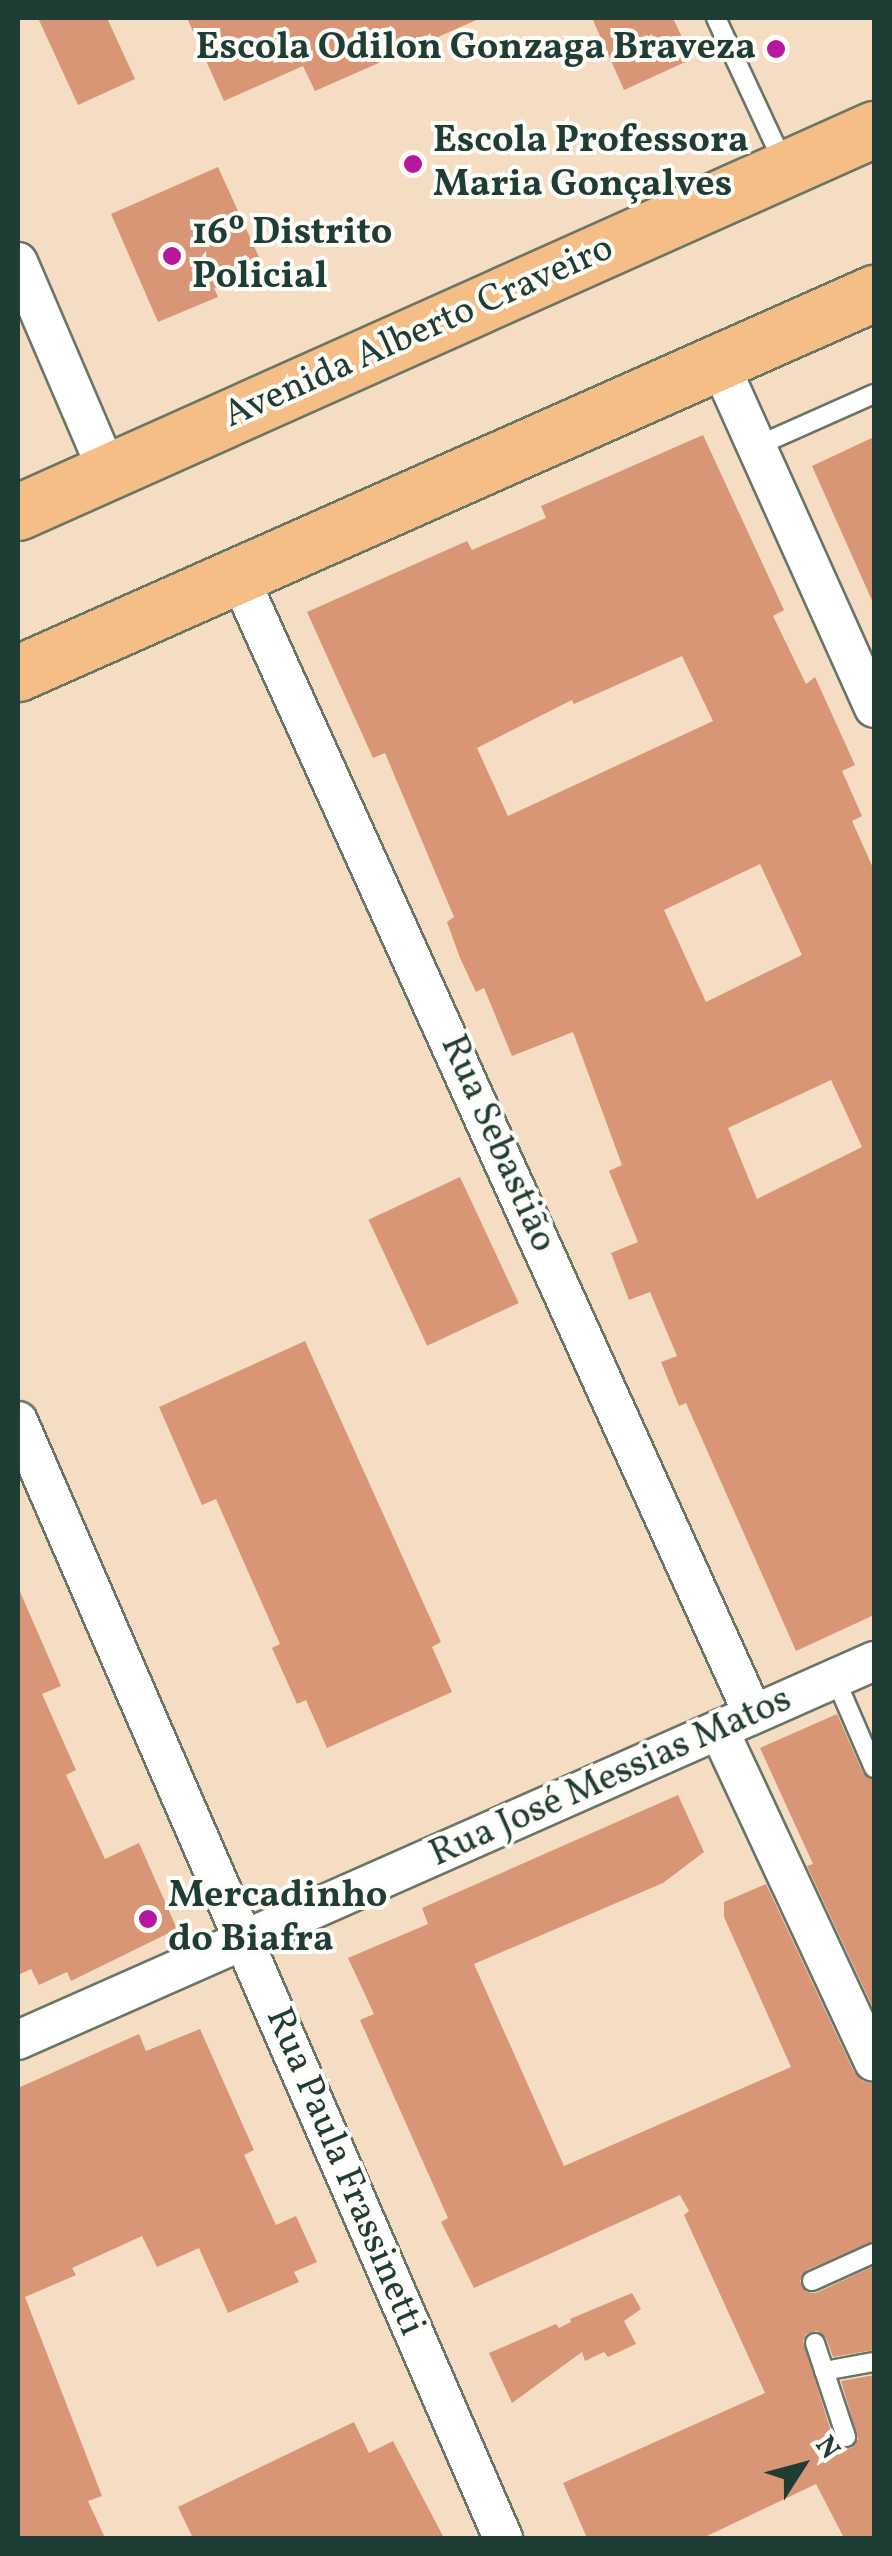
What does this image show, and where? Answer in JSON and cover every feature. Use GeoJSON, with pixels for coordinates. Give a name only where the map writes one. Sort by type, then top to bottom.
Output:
{"type":"FeatureCollection","features":[{"type":"Feature","properties":{"kind":"main road","name":"Avenida Alberto Craveiro"},"geometry":{"type":"LineString","coordinates":[[18,512],[874,129]]}},
{"type":"Feature","properties":{"kind":"main road"},"geometry":{"type":"LineString","coordinates":[[18,673],[874,293]]}},
{"type":"Feature","properties":{"kind":"street"},"geometry":{"type":"LineString","coordinates":[[18,262],[108,472]]}},
{"type":"Feature","properties":{"kind":"street"},"geometry":{"type":"LineString","coordinates":[[719,363],[855,649],[874,708]]}},
{"type":"Feature","properties":{"kind":"street","name":"Rua Sebastião"},"geometry":{"type":"LineString","coordinates":[[238,575],[736,1722],[874,2062]]}},
{"type":"Feature","properties":{"kind":"street","name":"Rua Paula Frassinetti"},"geometry":{"type":"LineString","coordinates":[[18,1421],[503,2538]]}},
{"type":"Feature","properties":{"kind":"street","name":"Rua José Messias Matos"},"geometry":{"type":"LineString","coordinates":[[18,2040],[874,1661]]}},
{"type":"Feature","properties":{"kind":"lane"},"geometry":{"type":"LineString","coordinates":[[716,18],[786,169]]}},
{"type":"Feature","properties":{"kind":"lane"},"geometry":{"type":"LineString","coordinates":[[757,446],[874,394]]}},
{"type":"Feature","properties":{"kind":"lane"},"geometry":{"type":"LineString","coordinates":[[835,1678],[874,1768]]}},
{"type":"Feature","properties":{"kind":"lane"},"geometry":{"type":"LineString","coordinates":[[812,2281],[874,2254]]}},
{"type":"Feature","properties":{"kind":"lane"},"geometry":{"type":"LineString","coordinates":[[815,2342],[846,2437]]}},
{"type":"Feature","properties":{"kind":"lane"},"geometry":{"type":"LineString","coordinates":[[824,2372],[874,2362]]}},
{"type":"Feature","properties":{"kind":"building"},"geometry":{"type":"Polygon","coordinates":[[[38,18],[107,18],[135,79],[78,105],[38,18]]]}},
{"type":"Feature","properties":{"kind":"building"},"geometry":{"type":"Polygon","coordinates":[[[187,18],[481,18],[315,91],[303,66],[224,101],[187,18]]]}},
{"type":"Feature","properties":{"kind":"building"},"geometry":{"type":"Polygon","coordinates":[[[592,18],[673,18],[692,59],[624,90],[592,18]]]}},
{"type":"Feature","properties":{"kind":"building"},"geometry":{"type":"Polygon","coordinates":[[[218,167],[263,266],[214,288],[218,297],[158,322],[111,214],[218,167]]]}},
{"type":"Feature","properties":{"kind":"building"},"geometry":{"type":"Polygon","coordinates":[[[703,435],[784,610],[773,616],[806,684],[815,677],[855,765],[842,771],[862,816],[852,821],[874,870],[874,1615],[796,1651],[686,1403],[679,1406],[661,1362],[677,1356],[650,1292],[629,1300],[611,1253],[638,1242],[609,1171],[622,1165],[573,1032],[512,1056],[484,988],[476,992],[460,958],[447,922],[454,917],[385,753],[373,758],[307,612],[467,541],[472,550],[546,518],[541,506],[703,435]],[[682,656],[574,704],[572,700],[477,748],[508,816],[713,721],[682,656]],[[760,864],[664,910],[706,1002],[802,955],[760,864]],[[831,1080],[728,1128],[757,1199],[862,1147],[831,1080]]]}},
{"type":"Feature","properties":{"kind":"building"},"geometry":{"type":"Polygon","coordinates":[[[874,437],[874,605],[812,466],[874,437]]]}},
{"type":"Feature","properties":{"kind":"building"},"geometry":{"type":"Polygon","coordinates":[[[460,1177],[519,1303],[427,1346],[368,1220],[460,1177]]]}},
{"type":"Feature","properties":{"kind":"building"},"geometry":{"type":"Polygon","coordinates":[[[305,1341],[441,1642],[432,1647],[452,1692],[327,1748],[306,1700],[297,1704],[272,1648],[280,1644],[216,1499],[202,1505],[159,1407],[305,1341]]]}},
{"type":"Feature","properties":{"kind":"building"},"geometry":{"type":"Polygon","coordinates":[[[18,1587],[61,1686],[42,1694],[76,1770],[66,1775],[105,1859],[139,1843],[177,1929],[71,1981],[67,1972],[39,1985],[31,1969],[18,1975],[18,1587]]]}},
{"type":"Feature","properties":{"kind":"building"},"geometry":{"type":"Polygon","coordinates":[[[837,1714],[863,1773],[874,1780],[874,2010],[807,1866],[813,1864],[760,1748],[837,1714]]]}},
{"type":"Feature","properties":{"kind":"building"},"geometry":{"type":"Polygon","coordinates":[[[678,1795],[704,1852],[663,1883],[474,1964],[564,2166],[791,2067],[724,1917],[724,1902],[766,1884],[854,2072],[862,2081],[874,2084],[874,2241],[807,2270],[800,2281],[806,2292],[816,2293],[874,2266],[874,2350],[833,2357],[826,2338],[817,2331],[806,2334],[803,2341],[834,2441],[843,2449],[851,2448],[858,2439],[841,2381],[874,2375],[874,2538],[844,2538],[816,2484],[703,2538],[587,2538],[563,2483],[765,2393],[684,2215],[689,2211],[680,2195],[474,2288],[441,2222],[448,2218],[360,2020],[374,2014],[348,1958],[428,1924],[422,1908],[678,1795]]]}},
{"type":"Feature","properties":{"kind":"building"},"geometry":{"type":"Polygon","coordinates":[[[200,2029],[254,2150],[244,2155],[276,2225],[296,2216],[317,2262],[294,2272],[299,2282],[228,2313],[199,2248],[157,2267],[142,2236],[72,2268],[76,2275],[25,2297],[102,2496],[88,2501],[105,2538],[18,2538],[18,2088],[139,2034],[146,2051],[200,2029]]]}},
{"type":"Feature","properties":{"kind":"building"},"geometry":{"type":"Polygon","coordinates":[[[632,2293],[641,2309],[624,2321],[636,2344],[608,2357],[604,2352],[585,2361],[582,2352],[512,2403],[489,2353],[556,2324],[559,2328],[570,2319],[632,2293]]]}},
{"type":"Feature","properties":{"kind":"building"},"geometry":{"type":"Polygon","coordinates":[[[354,2422],[369,2453],[393,2441],[444,2538],[193,2538],[178,2507],[354,2422]]]}},
{"type":"Feature","properties":{"kind":"place","name":"Escola Odilon Gonzaga Braveza"},"geometry":{"type":"Point","coordinates":[776,49]}},
{"type":"Feature","properties":{"kind":"place","name":"Escola Professora Maria Gonçalves"},"geometry":{"type":"Point","coordinates":[413,164]}},
{"type":"Feature","properties":{"kind":"place","name":"16º Distrito Policial"},"geometry":{"type":"Point","coordinates":[172,256]}},
{"type":"Feature","properties":{"kind":"place","name":"Mercadinho do Biafra"},"geometry":{"type":"Point","coordinates":[148,1919]}}]}
